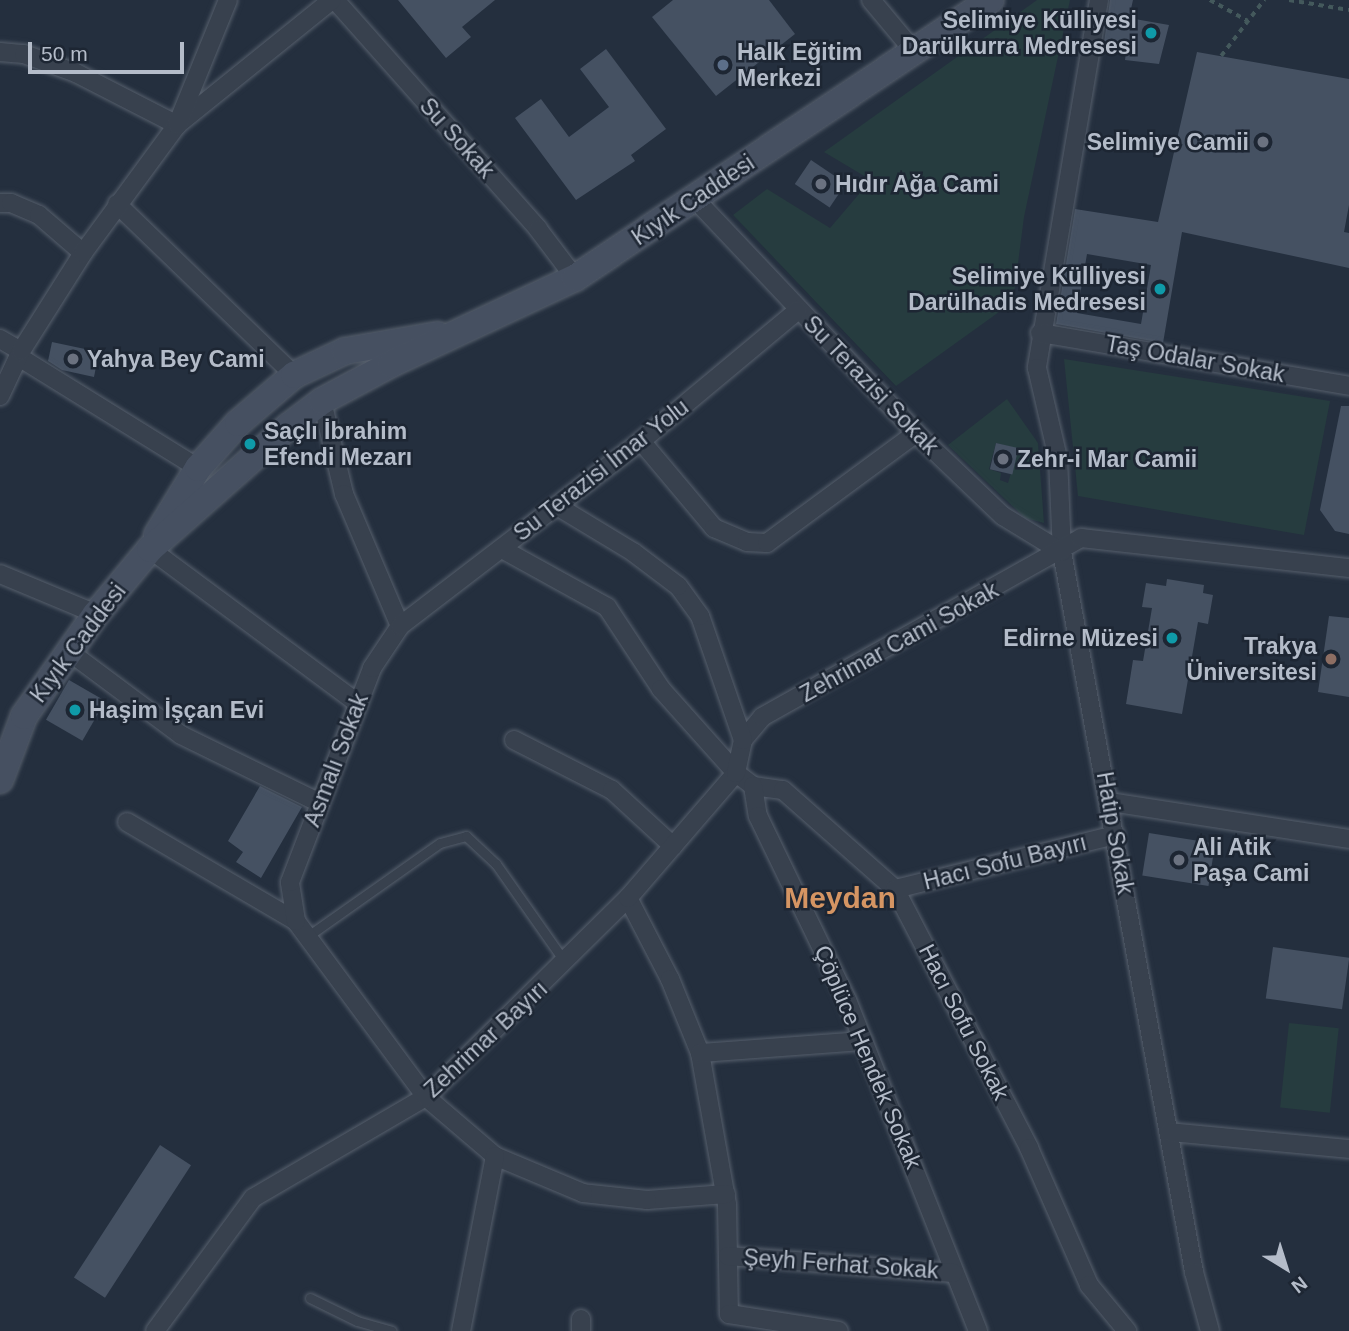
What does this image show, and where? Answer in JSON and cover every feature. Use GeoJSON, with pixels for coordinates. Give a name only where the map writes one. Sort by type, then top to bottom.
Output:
{"type":"FeatureCollection","features":[{"type":"Feature","properties":{"kind":"main road","name":"Kıyık Caddesi"},"geometry":{"type":"LineString","coordinates":[[912,49],[928,28],[965,0]]}},
{"type":"Feature","properties":{"kind":"main road","name":"Kıyık Caddesi"},"geometry":{"type":"LineString","coordinates":[[150,549],[322,401],[575,278],[696,200],[912,49],[990,0]]}},
{"type":"Feature","properties":{"kind":"main road","name":"Kıyık Caddesi"},"geometry":{"type":"LineString","coordinates":[[0,780],[24,716],[67,650],[150,549],[198,468],[238,423],[295,375],[345,351],[462,332]]}},
{"type":"Feature","properties":{"kind":"street"},"geometry":{"type":"LineString","coordinates":[[177,125],[228,0]]}},
{"type":"Feature","properties":{"kind":"street"},"geometry":{"type":"LineString","coordinates":[[0,397],[20,354],[83,253],[177,125],[333,0]]}},
{"type":"Feature","properties":{"kind":"street","name":"Su Sokak"},"geometry":{"type":"LineString","coordinates":[[333,0],[538,229],[575,278]]}},
{"type":"Feature","properties":{"kind":"street"},"geometry":{"type":"LineString","coordinates":[[871,0],[912,49]]}},
{"type":"Feature","properties":{"kind":"street","name":"Hatip Sokak"},"geometry":{"type":"LineString","coordinates":[[1099,0],[1040,333],[1037,368],[1058,458],[1062,552],[1170,1132],[1210,1331]]}},
{"type":"Feature","properties":{"kind":"street"},"geometry":{"type":"LineString","coordinates":[[0,52],[24,54],[76,73],[177,125]]}},
{"type":"Feature","properties":{"kind":"street","name":"Su Terazisi Sokak"},"geometry":{"type":"LineString","coordinates":[[696,200],[916,433],[1003,516],[1062,552]]}},
{"type":"Feature","properties":{"kind":"street"},"geometry":{"type":"LineString","coordinates":[[0,203],[11,203],[39,215],[83,253]]}},
{"type":"Feature","properties":{"kind":"street"},"geometry":{"type":"LineString","coordinates":[[117,204],[295,375]]}},
{"type":"Feature","properties":{"kind":"street","name":"Su Terazisi İmar Yolu"},"geometry":{"type":"LineString","coordinates":[[400,626],[641,441],[798,310]]}},
{"type":"Feature","properties":{"kind":"street","name":"Taş Odalar Sokak"},"geometry":{"type":"LineString","coordinates":[[1040,333],[1349,386]]}},
{"type":"Feature","properties":{"kind":"street"},"geometry":{"type":"LineString","coordinates":[[0,339],[198,468]]}},
{"type":"Feature","properties":{"kind":"street"},"geometry":{"type":"LineString","coordinates":[[322,401],[344,494],[400,626]]}},
{"type":"Feature","properties":{"kind":"street"},"geometry":{"type":"LineString","coordinates":[[641,441],[714,528],[747,542],[767,543],[916,433]]}},
{"type":"Feature","properties":{"kind":"street"},"geometry":{"type":"LineString","coordinates":[[557,506],[633,552],[678,586],[700,616],[743,740],[736,773]]}},
{"type":"Feature","properties":{"kind":"street","name":"Zehrimar Cami Sokak"},"geometry":{"type":"LineString","coordinates":[[743,740],[762,717],[1062,552],[1081,538],[1349,569]]}},
{"type":"Feature","properties":{"kind":"street"},"geometry":{"type":"LineString","coordinates":[[150,549],[359,704]]}},
{"type":"Feature","properties":{"kind":"street","name":"Hacı Sofu Sokak"},"geometry":{"type":"LineString","coordinates":[[502,549],[607,607],[661,689],[736,773],[753,786],[783,790],[895,889],[1029,1148],[1089,1284],[1128,1331]]}},
{"type":"Feature","properties":{"kind":"street"},"geometry":{"type":"LineString","coordinates":[[0,574],[96,614]]}},
{"type":"Feature","properties":{"kind":"street","name":"Asmalı Sokak"},"geometry":{"type":"LineString","coordinates":[[400,626],[372,668],[290,882],[296,921],[426,1097],[495,1156],[583,1193],[647,1200],[726,1194]]}},
{"type":"Feature","properties":{"kind":"street"},"geometry":{"type":"LineString","coordinates":[[67,650],[181,735],[320,803]]}},
{"type":"Feature","properties":{"kind":"street"},"geometry":{"type":"LineString","coordinates":[[514,740],[612,790],[673,846]]}},
{"type":"Feature","properties":{"kind":"street","name":"Zehrimar Bayırı"},"geometry":{"type":"LineString","coordinates":[[155,1331],[253,1198],[426,1097],[566,963],[628,898],[736,773]]}},
{"type":"Feature","properties":{"kind":"street","name":"Çöplüce Hendek Sokak"},"geometry":{"type":"LineString","coordinates":[[753,786],[758,816],[864,1041],[922,1181],[953,1272],[978,1331]]}},
{"type":"Feature","properties":{"kind":"street"},"geometry":{"type":"LineString","coordinates":[[1110,802],[1349,839]]}},
{"type":"Feature","properties":{"kind":"street"},"geometry":{"type":"LineString","coordinates":[[127,822],[296,921]]}},
{"type":"Feature","properties":{"kind":"street","name":"Hacı Sofu Bayırı"},"geometry":{"type":"LineString","coordinates":[[895,889],[1115,835]]}},
{"type":"Feature","properties":{"kind":"street","name":"Şeyh Ferhat Sokak"},"geometry":{"type":"LineString","coordinates":[[628,898],[670,979],[700,1053],[726,1194],[729,1314],[839,1330]]}},
{"type":"Feature","properties":{"kind":"street"},"geometry":{"type":"LineString","coordinates":[[700,1053],[864,1041]]}},
{"type":"Feature","properties":{"kind":"street"},"geometry":{"type":"LineString","coordinates":[[1170,1132],[1349,1149]]}},
{"type":"Feature","properties":{"kind":"street"},"geometry":{"type":"LineString","coordinates":[[461,1331],[495,1156]]}},
{"type":"Feature","properties":{"kind":"street","name":"Şeyh Ferhat Sokak"},"geometry":{"type":"LineString","coordinates":[[728,1256],[953,1272]]}},
{"type":"Feature","properties":{"kind":"lane"},"geometry":{"type":"LineString","coordinates":[[307,936],[440,843],[466,836],[496,864],[566,963]]}},
{"type":"Feature","properties":{"kind":"lane"},"geometry":{"type":"LineString","coordinates":[[310,1297],[357,1321],[392,1331]]}},
{"type":"Feature","properties":{"kind":"path"},"geometry":{"type":"LineString","coordinates":[[1210,0],[1248,22]]}},
{"type":"Feature","properties":{"kind":"path"},"geometry":{"type":"LineString","coordinates":[[1221,56],[1264,0]]}},
{"type":"Feature","properties":{"kind":"path"},"geometry":{"type":"LineString","coordinates":[[1289,0],[1349,10]]}},
{"type":"Feature","properties":{"kind":"green space"},"geometry":{"type":"Polygon","coordinates":[[[1037,0],[1070,0],[1024,217],[1013,302],[896,386],[733,215],[767,189],[830,228],[871,180],[824,152],[1037,0]]]}},
{"type":"Feature","properties":{"kind":"green space"},"geometry":{"type":"Polygon","coordinates":[[[1064,359],[1330,401],[1304,535],[1078,496],[1064,359]]]}},
{"type":"Feature","properties":{"kind":"green space"},"geometry":{"type":"Polygon","coordinates":[[[1007,399],[1038,443],[1044,523],[1025,518],[948,445],[1007,399]],[[996,443],[989,469],[1001,473],[1000,480],[1008,483],[1018,449],[996,443]]]}},
{"type":"Feature","properties":{"kind":"green space"},"geometry":{"type":"Polygon","coordinates":[[[1289,1023],[1339,1028],[1330,1113],[1280,1108],[1289,1023]]]}},
{"type":"Feature","properties":{"kind":"building"},"geometry":{"type":"Polygon","coordinates":[[[398,0],[495,0],[462,27],[471,37],[446,58],[398,0]]]}},
{"type":"Feature","properties":{"kind":"building","name":"Halk Eğitim Merkezi"},"geometry":{"type":"Polygon","coordinates":[[[673,0],[769,0],[795,34],[716,96],[652,17],[673,0]]]}},
{"type":"Feature","properties":{"kind":"building","name":"Selimiye Külliyesi Darülkurra Medresesi"},"geometry":{"type":"Polygon","coordinates":[[[1110,0],[1133,0],[1129,18],[1169,25],[1159,64],[1125,60],[1127,45],[1104,42],[1110,0]]]}},
{"type":"Feature","properties":{"kind":"building"},"geometry":{"type":"Polygon","coordinates":[[[606,49],[666,129],[631,155],[635,161],[576,200],[515,118],[541,99],[569,137],[609,107],[580,69],[606,49]]]}},
{"type":"Feature","properties":{"kind":"building","name":"Selimiye Camii"},"geometry":{"type":"Polygon","coordinates":[[[1197,52],[1349,79],[1349,205],[1344,232],[1349,233],[1349,268],[1182,232],[1163,343],[1056,324],[1075,209],[1158,222],[1197,52]],[[1087,254],[1077,313],[1141,324],[1151,265],[1087,254]]]}},
{"type":"Feature","properties":{"kind":"building","name":"Hıdır Ağa Cami"},"geometry":{"type":"Polygon","coordinates":[[[811,160],[846,183],[830,208],[795,184],[811,160]]]}},
{"type":"Feature","properties":{"kind":"building","name":"Yahya Bey Cami"},"geometry":{"type":"Polygon","coordinates":[[[52,342],[99,352],[94,377],[62,370],[48,361],[52,342]]]}},
{"type":"Feature","properties":{"kind":"building"},"geometry":{"type":"Polygon","coordinates":[[[1341,406],[1349,406],[1349,534],[1335,531],[1320,510],[1341,406]]]}},
{"type":"Feature","properties":{"kind":"building","name":"Zehr-i Mar Camii"},"geometry":{"type":"Polygon","coordinates":[[[996,443],[1018,448],[1012,474],[990,469],[996,443]]]}},
{"type":"Feature","properties":{"kind":"building"},"geometry":{"type":"Polygon","coordinates":[[[1167,579],[1204,585],[1203,593],[1213,595],[1208,624],[1198,622],[1182,714],[1126,704],[1133,660],[1143,661],[1152,608],[1142,607],[1146,583],[1166,586],[1167,579]]]}},
{"type":"Feature","properties":{"kind":"building"},"geometry":{"type":"Polygon","coordinates":[[[1329,616],[1349,618],[1349,697],[1318,692],[1329,616]]]}},
{"type":"Feature","properties":{"kind":"building","name":"Haşim İşçan Evi"},"geometry":{"type":"Polygon","coordinates":[[[69,680],[105,701],[82,741],[46,720],[69,680]]]}},
{"type":"Feature","properties":{"kind":"building"},"geometry":{"type":"Polygon","coordinates":[[[260,786],[302,807],[261,878],[236,862],[243,852],[228,841],[260,786]]]}},
{"type":"Feature","properties":{"kind":"building","name":"Ali Atik Paşa Cami"},"geometry":{"type":"Polygon","coordinates":[[[1149,833],[1215,843],[1208,886],[1142,875],[1149,833]]]}},
{"type":"Feature","properties":{"kind":"building"},"geometry":{"type":"Polygon","coordinates":[[[1273,947],[1349,958],[1342,1009],[1266,998],[1273,947]]]}},
{"type":"Feature","properties":{"kind":"building"},"geometry":{"type":"Polygon","coordinates":[[[160,1145],[191,1165],[105,1298],[74,1278],[160,1145]]]}},
{"type":"Feature","properties":{"kind":"place","name":"Selimiye Külliyesi Darülkurra Medresesi"},"geometry":{"type":"Point","coordinates":[1151,33]}},
{"type":"Feature","properties":{"kind":"place","name":"Halk Eğitim Merkezi"},"geometry":{"type":"Point","coordinates":[723,65]}},
{"type":"Feature","properties":{"kind":"place","name":"Selimiye Camii"},"geometry":{"type":"Point","coordinates":[1263,142]}},
{"type":"Feature","properties":{"kind":"place","name":"Hıdır Ağa Cami"},"geometry":{"type":"Point","coordinates":[821,184]}},
{"type":"Feature","properties":{"kind":"place","name":"Selimiye Külliyesi Darülhadis Medresesi"},"geometry":{"type":"Point","coordinates":[1160,289]}},
{"type":"Feature","properties":{"kind":"place","name":"Yahya Bey Cami"},"geometry":{"type":"Point","coordinates":[73,359]}},
{"type":"Feature","properties":{"kind":"place","name":"Saçlı İbrahim Efendi Mezarı"},"geometry":{"type":"Point","coordinates":[250,444]}},
{"type":"Feature","properties":{"kind":"place","name":"Zehr-i Mar Camii"},"geometry":{"type":"Point","coordinates":[1003,459]}},
{"type":"Feature","properties":{"kind":"place","name":"Edirne Müzesi"},"geometry":{"type":"Point","coordinates":[1172,638]}},
{"type":"Feature","properties":{"kind":"place","name":"Trakya Üniversitesi"},"geometry":{"type":"Point","coordinates":[1331,659]}},
{"type":"Feature","properties":{"kind":"place","name":"Haşim İşçan Evi"},"geometry":{"type":"Point","coordinates":[75,710]}},
{"type":"Feature","properties":{"kind":"place","name":"Ali Atik Paşa Cami"},"geometry":{"type":"Point","coordinates":[1179,860]}},
{"type":"Feature","properties":{"kind":"district","name":"Meydan"},"geometry":{"type":"Point","coordinates":[840,898]}}]}
